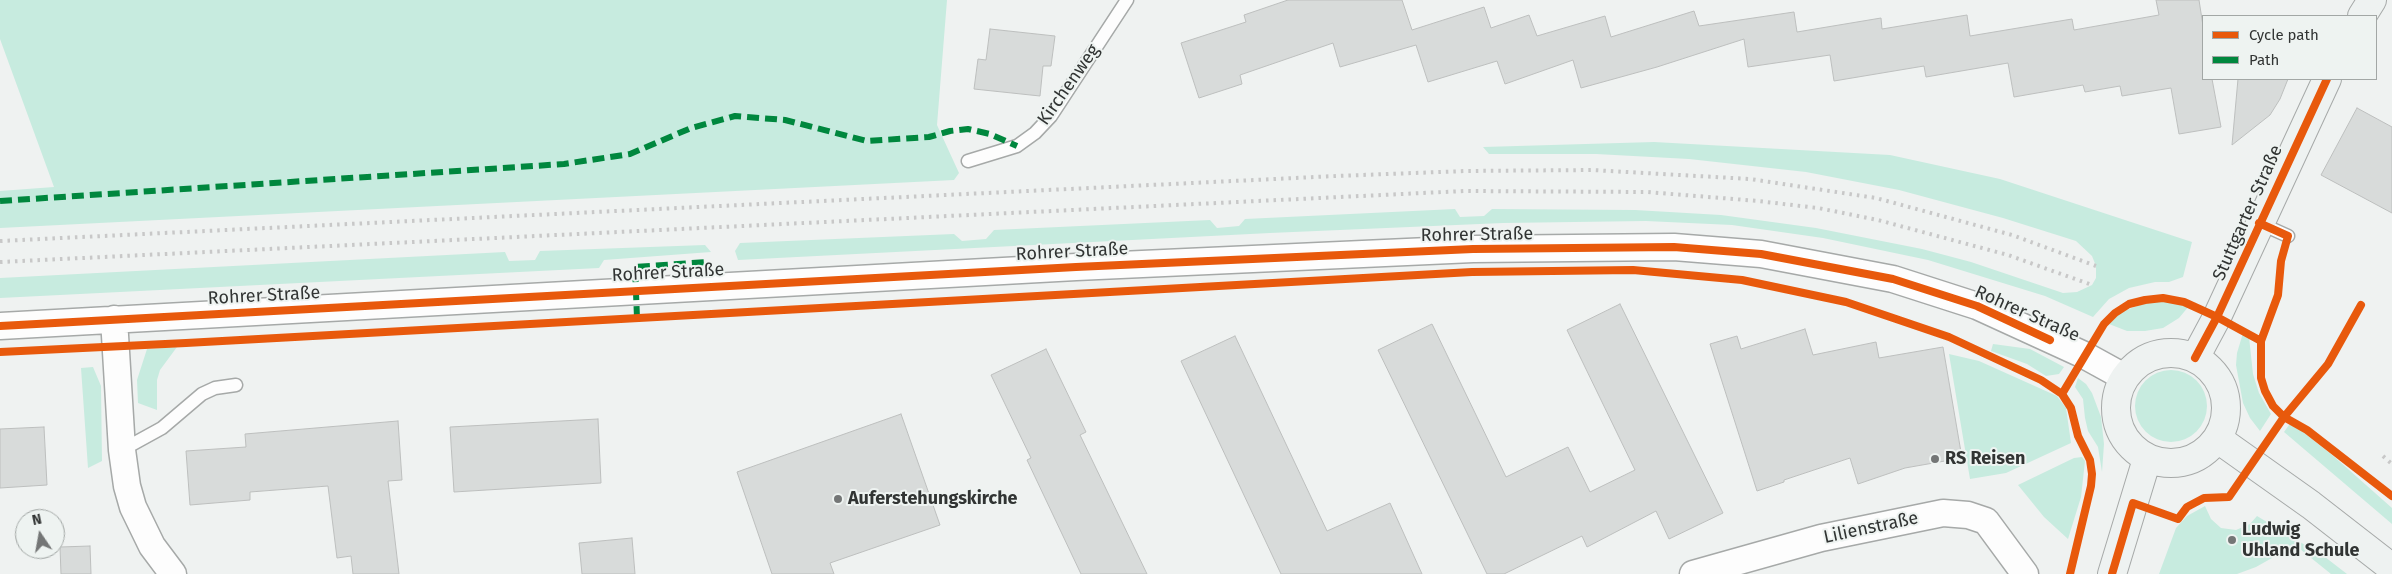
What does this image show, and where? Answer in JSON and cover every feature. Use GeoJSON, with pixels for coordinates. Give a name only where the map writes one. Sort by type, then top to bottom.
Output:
{"type":"FeatureCollection","features":[{"type":"Feature","properties":{"kind":"main road","name":"Stuttgarter Straße"},"geometry":{"type":"LineString","coordinates":[[2195,358],[2217,317],[2327,80]]}},
{"type":"Feature","properties":{"kind":"main road"},"geometry":{"type":"LineString","coordinates":[[2176,353],[2195,358],[2209,368],[2220,383],[2225,399],[2226,417],[2218,438],[2204,453],[2186,462],[2166,464],[2147,459],[2131,448],[2120,432],[2115,414],[2116,394],[2124,377],[2138,363],[2156,354],[2176,353]]}},
{"type":"Feature","properties":{"kind":"main road"},"geometry":{"type":"LineString","coordinates":[[2218,438],[2311,505],[2392,568]]}},
{"type":"Feature","properties":{"kind":"main road"},"geometry":{"type":"LineString","coordinates":[[2112,574],[2147,459]]}},
{"type":"Feature","properties":{"kind":"street","name":"Rohrer Straße"},"geometry":{"type":"LineString","coordinates":[[0,326],[1076,267],[1473,249],[1674,247],[1762,254],[1893,279],[1977,306],[2084,355],[2124,377]]}},
{"type":"Feature","properties":{"kind":"street"},"geometry":{"type":"LineString","coordinates":[[114,319],[122,450],[133,507],[152,546],[173,574]]}},
{"type":"Feature","properties":{"kind":"street","name":"Lilienstraße"},"geometry":{"type":"LineString","coordinates":[[1693,574],[1821,538],[1943,513],[1968,515],[1986,521],[2025,574]]}},
{"type":"Feature","properties":{"kind":"lane","name":"Kirchenweg"},"geometry":{"type":"LineString","coordinates":[[968,161],[1018,146],[1035,133],[1050,116],[1127,0]]}},
{"type":"Feature","properties":{"kind":"lane"},"geometry":{"type":"LineString","coordinates":[[2259,223],[2288,236]]}},
{"type":"Feature","properties":{"kind":"lane"},"geometry":{"type":"LineString","coordinates":[[122,450],[162,428],[202,394],[215,388],[236,385]]}},
{"type":"Feature","properties":{"kind":"green space"},"geometry":{"type":"Polygon","coordinates":[[[0,0],[947,0],[937,125],[959,173],[954,180],[0,228],[0,191],[54,187],[0,39],[0,0]]]}},
{"type":"Feature","properties":{"kind":"green space"},"geometry":{"type":"Polygon","coordinates":[[[1654,142],[1890,155],[2000,179],[2192,242],[2183,277],[2169,282],[2155,282],[2129,288],[2109,299],[2093,317],[2045,296],[1928,260],[1823,238],[1732,225],[1646,221],[1503,223],[738,260],[735,251],[740,243],[954,234],[962,241],[986,239],[994,230],[1210,220],[1217,228],[1239,226],[1245,219],[1455,209],[1460,217],[1484,216],[1492,209],[1635,210],[1721,215],[1816,228],[1922,249],[1971,262],[2063,293],[2077,292],[2092,285],[2096,278],[2096,266],[2092,256],[2076,241],[2003,218],[1899,190],[1806,172],[1689,159],[1596,154],[1489,154],[1483,147],[1654,142]]]}},
{"type":"Feature","properties":{"kind":"green space"},"geometry":{"type":"Polygon","coordinates":[[[705,245],[711,252],[604,260],[599,268],[0,298],[0,278],[505,252],[509,261],[535,260],[540,251],[705,245]]]}},
{"type":"Feature","properties":{"kind":"green space"},"geometry":{"type":"Polygon","coordinates":[[[2151,301],[2168,301],[2189,306],[2179,318],[2163,328],[2127,331],[2109,324],[2121,312],[2151,301]]]}},
{"type":"Feature","properties":{"kind":"green space"},"geometry":{"type":"Polygon","coordinates":[[[2243,333],[2249,337],[2253,374],[2259,393],[2271,414],[2260,431],[2250,418],[2243,403],[2236,365],[2237,353],[2243,333]]]}},
{"type":"Feature","properties":{"kind":"green space"},"geometry":{"type":"Polygon","coordinates":[[[1993,344],[2030,349],[2064,367],[2059,374],[2046,376],[2027,364],[1991,351],[1993,344]]]}},
{"type":"Feature","properties":{"kind":"green space"},"geometry":{"type":"Polygon","coordinates":[[[177,347],[160,370],[157,380],[157,410],[138,403],[137,380],[147,349],[177,347]]]}},
{"type":"Feature","properties":{"kind":"green space"},"geometry":{"type":"Polygon","coordinates":[[[1949,354],[1979,361],[2057,396],[2066,408],[2071,443],[2006,473],[1970,479],[1949,354]]]}},
{"type":"Feature","properties":{"kind":"green space"},"geometry":{"type":"Polygon","coordinates":[[[93,367],[101,386],[102,461],[88,468],[81,368],[93,367]]]}},
{"type":"Feature","properties":{"kind":"green space"},"geometry":{"type":"Polygon","coordinates":[[[2171,370],[2191,376],[2201,386],[2207,406],[2201,426],[2191,436],[2171,442],[2151,436],[2141,426],[2135,406],[2141,386],[2151,376],[2171,370]]]}},
{"type":"Feature","properties":{"kind":"green space"},"geometry":{"type":"Polygon","coordinates":[[[2078,378],[2086,384],[2092,393],[2101,417],[2104,444],[2102,472],[2098,447],[2088,431],[2083,399],[2075,387],[2078,378]]]}},
{"type":"Feature","properties":{"kind":"green space"},"geometry":{"type":"Polygon","coordinates":[[[2289,425],[2294,425],[2331,454],[2392,508],[2392,524],[2284,432],[2289,425]]]}},
{"type":"Feature","properties":{"kind":"green space"},"geometry":{"type":"Polygon","coordinates":[[[2082,457],[2085,461],[2081,497],[2068,539],[2044,517],[2018,485],[2074,458],[2082,457]]]}},
{"type":"Feature","properties":{"kind":"green space","name":"Ludwig Uhland Schule"},"geometry":{"type":"Polygon","coordinates":[[[2205,506],[2211,519],[2221,528],[2236,530],[2250,524],[2257,516],[2325,557],[2347,574],[2331,574],[2295,545],[2256,567],[2237,574],[2159,574],[2176,528],[2187,516],[2205,506]]]}},
{"type":"Feature","properties":{"kind":"building"},"geometry":{"type":"Polygon","coordinates":[[[1288,0],[1402,0],[1412,30],[1484,7],[1491,28],[1529,15],[1537,36],[1605,16],[1611,37],[1694,11],[1699,26],[1794,12],[1797,32],[1881,18],[1882,29],[1967,15],[1970,36],[2072,19],[2074,30],[2159,15],[2156,0],[2199,0],[2202,20],[2202,80],[2212,80],[2221,127],[2179,134],[2171,88],[2122,96],[2120,86],[2085,92],[2083,85],[2014,97],[2008,63],[1926,77],[1924,66],[1834,81],[1830,55],[1748,67],[1744,39],[1657,67],[1581,88],[1573,60],[1505,84],[1497,61],[1428,82],[1416,45],[1340,67],[1333,43],[1240,75],[1242,84],[1199,98],[1181,43],[1246,22],[1244,15],[1288,0]]]}},
{"type":"Feature","properties":{"kind":"building"},"geometry":{"type":"Polygon","coordinates":[[[990,29],[1055,36],[1051,66],[1043,66],[1040,96],[974,89],[978,59],[986,60],[990,29]]]}},
{"type":"Feature","properties":{"kind":"building"},"geometry":{"type":"Polygon","coordinates":[[[2238,80],[2288,80],[2280,99],[2270,115],[2232,145],[2238,80]]]}},
{"type":"Feature","properties":{"kind":"building"},"geometry":{"type":"Polygon","coordinates":[[[2357,108],[2392,127],[2392,213],[2321,175],[2357,108]]]}},
{"type":"Feature","properties":{"kind":"building"},"geometry":{"type":"Polygon","coordinates":[[[1620,304],[1723,513],[1669,539],[1656,511],[1587,547],[1582,536],[1504,574],[1487,574],[1378,350],[1432,324],[1506,477],[1568,447],[1590,492],[1635,470],[1567,330],[1620,304]]]}},
{"type":"Feature","properties":{"kind":"building"},"geometry":{"type":"Polygon","coordinates":[[[1805,329],[1813,355],[1876,342],[1879,358],[1943,347],[1962,458],[1905,468],[1858,484],[1850,458],[1757,491],[1710,344],[1737,336],[1741,349],[1805,329]]]}},
{"type":"Feature","properties":{"kind":"building"},"geometry":{"type":"Polygon","coordinates":[[[1235,336],[1327,531],[1390,503],[1422,574],[1281,574],[1181,361],[1235,336]]]}},
{"type":"Feature","properties":{"kind":"building"},"geometry":{"type":"Polygon","coordinates":[[[1046,349],[1086,432],[1080,435],[1147,574],[1081,574],[1027,460],[1031,458],[991,375],[1046,349]]]}},
{"type":"Feature","properties":{"kind":"building","name":"Auferstehungskirche"},"geometry":{"type":"Polygon","coordinates":[[[901,414],[940,525],[830,563],[834,574],[772,574],[737,472],[901,414]]]}},
{"type":"Feature","properties":{"kind":"building"},"geometry":{"type":"Polygon","coordinates":[[[598,419],[601,483],[454,492],[450,427],[598,419]]]}},
{"type":"Feature","properties":{"kind":"building"},"geometry":{"type":"Polygon","coordinates":[[[398,421],[402,480],[388,481],[399,574],[353,574],[351,556],[337,558],[328,486],[250,492],[250,500],[190,505],[186,451],[246,447],[245,434],[398,421]]]}},
{"type":"Feature","properties":{"kind":"building"},"geometry":{"type":"Polygon","coordinates":[[[44,427],[47,485],[0,488],[0,429],[44,427]]]}},
{"type":"Feature","properties":{"kind":"building"},"geometry":{"type":"Polygon","coordinates":[[[632,538],[635,574],[582,574],[579,543],[632,538]]]}},
{"type":"Feature","properties":{"kind":"building"},"geometry":{"type":"Polygon","coordinates":[[[90,546],[91,574],[61,574],[60,559],[65,559],[65,547],[90,546]]]}},
{"type":"Feature","properties":{"kind":"railway"},"geometry":{"type":"LineString","coordinates":[[0,241],[1336,176],[1466,171],[1592,170],[1750,179],[1876,198],[2012,235],[2096,266]]}},
{"type":"Feature","properties":{"kind":"railway"},"geometry":{"type":"LineString","coordinates":[[0,262],[1464,191],[1647,192],[1818,208],[1878,220],[2008,255],[2092,285]]}},
{"type":"Feature","properties":{"kind":"railway"},"geometry":{"type":"LineString","coordinates":[[2383,456],[2392,464]]}},
{"type":"Feature","properties":{"kind":"marked path"},"geometry":{"type":"LineString","coordinates":[[0,201],[564,164],[630,154],[691,128],[735,116],[785,120],[867,141],[929,137],[950,131],[968,129],[990,134],[1017,146]]}},
{"type":"Feature","properties":{"kind":"marked path"},"geometry":{"type":"LineString","coordinates":[[637,318],[635,267],[708,262]]}},
{"type":"Feature","properties":{"kind":"cycle path"},"geometry":{"type":"LineString","coordinates":[[2195,358],[2217,317],[2327,80]]}},
{"type":"Feature","properties":{"kind":"cycle path"},"geometry":{"type":"LineString","coordinates":[[2259,223],[2288,236],[2281,261],[2278,295],[2261,341],[2261,378],[2265,391],[2273,406],[2284,417],[2307,430],[2392,496]]}},
{"type":"Feature","properties":{"kind":"cycle path"},"geometry":{"type":"LineString","coordinates":[[0,326],[1076,267],[1473,249],[1674,247],[1761,254],[1893,279],[1977,306],[2050,340]]}},
{"type":"Feature","properties":{"kind":"cycle path"},"geometry":{"type":"LineString","coordinates":[[0,352],[1472,272],[1633,270],[1742,280],[1846,302],[1949,337],[2041,380],[2062,394],[2071,408],[2078,436],[2090,460],[2092,474],[2091,486],[2070,574]]}},
{"type":"Feature","properties":{"kind":"cycle path"},"geometry":{"type":"LineString","coordinates":[[2062,394],[2104,324],[2115,313],[2129,304],[2163,298],[2184,302],[2217,317],[2261,341]]}},
{"type":"Feature","properties":{"kind":"cycle path"},"geometry":{"type":"LineString","coordinates":[[2112,574],[2133,503],[2178,519],[2187,507],[2204,498],[2229,497],[2284,417],[2328,364],[2361,305]]}},
{"type":"Feature","properties":{"kind":"place","name":"RS Reisen"},"geometry":{"type":"Point","coordinates":[1935,459]}},
{"type":"Feature","properties":{"kind":"place","name":"Auferstehungskirche"},"geometry":{"type":"Point","coordinates":[838,499]}},
{"type":"Feature","properties":{"kind":"place","name":"Ludwig Uhland Schule"},"geometry":{"type":"Point","coordinates":[2232,540]}}]}
